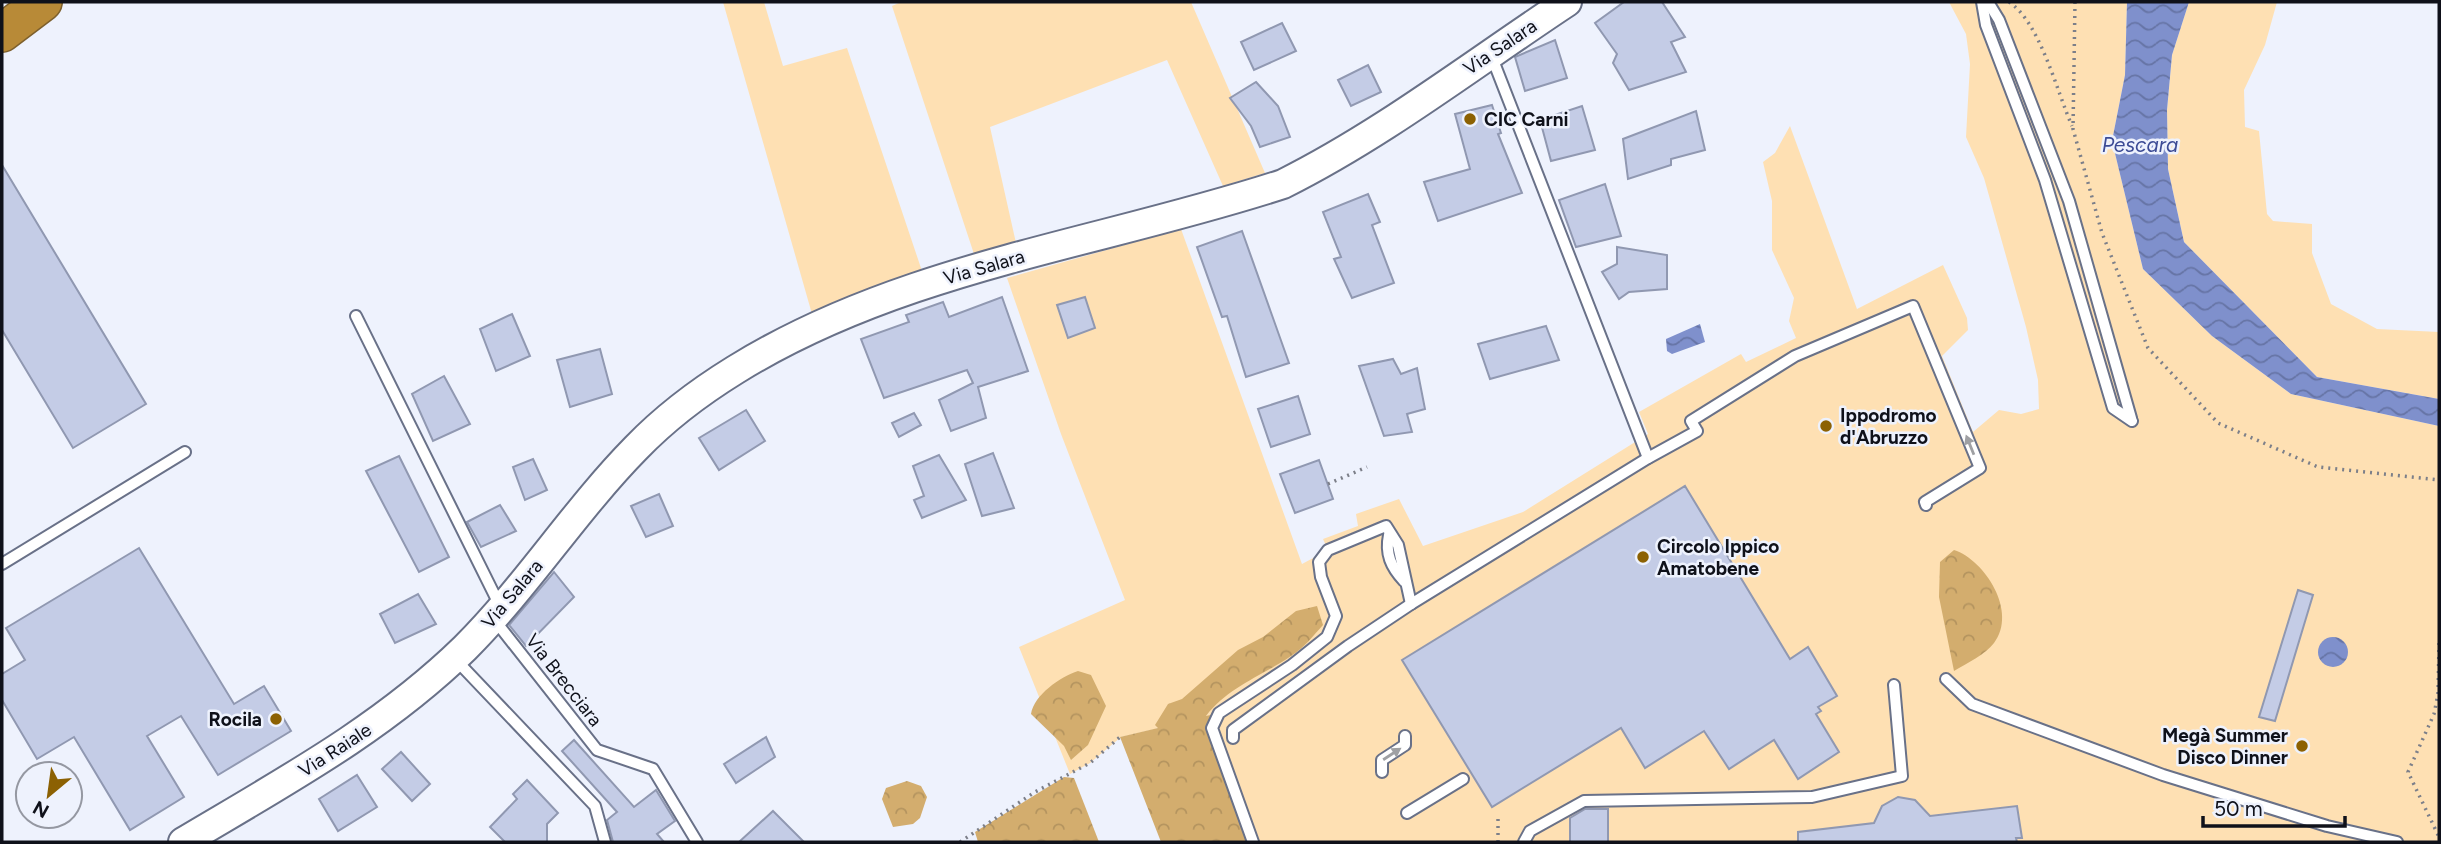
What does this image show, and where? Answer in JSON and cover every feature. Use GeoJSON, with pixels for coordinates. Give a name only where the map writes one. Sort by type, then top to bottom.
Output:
{"type":"FeatureCollection","features":[{"type":"Feature","properties":{"kind":"highway"},"geometry":{"type":"LineString","coordinates":[[2,33],[43,2]]}},
{"type":"Feature","properties":{"kind":"street","name":"Via Salara"},"geometry":{"type":"LineString","coordinates":[[463,648],[497,613],[638,446],[733,371],[851,311],[949,277],[1283,184],[1335,157],[1567,2]]}},
{"type":"Feature","properties":{"kind":"street","name":"Via Raiale"},"geometry":{"type":"LineString","coordinates":[[183,842],[353,741],[416,694],[463,648]]}},
{"type":"Feature","properties":{"kind":"lane"},"geometry":{"type":"LineString","coordinates":[[1982,2],[1986,25],[2045,180],[2113,408],[2132,421],[2069,201],[1999,20],[1988,2]]}},
{"type":"Feature","properties":{"kind":"lane"},"geometry":{"type":"LineString","coordinates":[[1490,53],[1648,458]]}},
{"type":"Feature","properties":{"kind":"lane"},"geometry":{"type":"LineString","coordinates":[[1233,738],[1233,730],[1348,646],[1411,604],[1648,458],[1698,431],[1691,421],[1795,356],[1913,306],[1979,467],[1925,502],[1926,505]]}},
{"type":"Feature","properties":{"kind":"lane","name":"Via Brecciara"},"geometry":{"type":"LineString","coordinates":[[356,316],[497,613],[597,750],[653,769],[697,842]]}},
{"type":"Feature","properties":{"kind":"lane"},"geometry":{"type":"LineString","coordinates":[[2,564],[185,452]]}},
{"type":"Feature","properties":{"kind":"lane"},"geometry":{"type":"LineString","coordinates":[[1254,842],[1212,729],[1220,713],[1292,665],[1327,637],[1336,616],[1321,577],[1319,562],[1328,550],[1386,526],[1389,535],[1398,545],[1411,604]]}},
{"type":"Feature","properties":{"kind":"lane"},"geometry":{"type":"LineString","coordinates":[[463,648],[595,806],[605,842]]}},
{"type":"Feature","properties":{"kind":"lane"},"geometry":{"type":"LineString","coordinates":[[1946,679],[1972,704],[2138,766],[2327,825],[2397,842]]}},
{"type":"Feature","properties":{"kind":"lane"},"geometry":{"type":"LineString","coordinates":[[1524,842],[1530,831],[1584,801],[1812,797],[1902,776],[1894,685]]}},
{"type":"Feature","properties":{"kind":"lane"},"geometry":{"type":"LineString","coordinates":[[1381,772],[1382,760],[1405,746],[1405,736]]}},
{"type":"Feature","properties":{"kind":"lane"},"geometry":{"type":"LineString","coordinates":[[1408,813],[1463,779]]}},
{"type":"Feature","properties":{"kind":"path"},"geometry":{"type":"LineString","coordinates":[[2009,2],[2020,9],[2040,47],[2073,129],[2102,233],[2148,348],[2218,422],[2318,467],[2439,480]]}},
{"type":"Feature","properties":{"kind":"path"},"geometry":{"type":"LineString","coordinates":[[2073,129],[2075,2]]}},
{"type":"Feature","properties":{"kind":"path"},"geometry":{"type":"LineString","coordinates":[[1328,484],[1367,467]]}},
{"type":"Feature","properties":{"kind":"path"},"geometry":{"type":"LineString","coordinates":[[2439,643],[2438,694],[2434,714],[2408,772],[2439,837]]}},
{"type":"Feature","properties":{"kind":"path"},"geometry":{"type":"LineString","coordinates":[[960,842],[1035,792],[1090,763],[1121,737]]}},
{"type":"Feature","properties":{"kind":"path"},"geometry":{"type":"LineString","coordinates":[[1498,819],[1498,842]]}},
{"type":"Feature","properties":{"kind":"shaded area"},"geometry":{"type":"Polygon","coordinates":[[[723,2],[764,2],[783,66],[847,48],[923,274],[812,314],[723,2]]]}},
{"type":"Feature","properties":{"kind":"shaded area"},"geometry":{"type":"Polygon","coordinates":[[[901,2],[1191,2],[1265,173],[1223,186],[1167,60],[990,127],[1016,243],[975,257],[892,6],[901,2]]]}},
{"type":"Feature","properties":{"kind":"shaded area","name":"Ippodromo d'Abruzzo"},"geometry":{"type":"Polygon","coordinates":[[[1949,2],[2127,2],[2125,75],[2112,141],[2143,269],[2212,336],[2291,394],[2439,426],[2439,842],[1253,842],[1212,728],[1219,714],[1121,737],[1090,763],[1070,774],[1019,647],[1125,600],[1061,434],[1007,278],[1181,229],[1302,564],[1328,550],[1323,539],[1358,526],[1356,514],[1399,499],[1423,546],[1523,512],[1648,434],[1639,412],[1741,354],[1746,362],[1796,338],[1789,321],[1794,298],[1772,250],[1772,201],[1763,162],[1775,153],[1790,126],[1857,309],[1943,265],[1967,318],[1968,330],[1942,356],[1973,432],[1999,410],[2021,414],[2039,409],[2038,380],[1984,178],[1966,137],[1970,64],[1966,34],[1949,2]]]}},
{"type":"Feature","properties":{"kind":"shaded area"},"geometry":{"type":"Polygon","coordinates":[[[2189,2],[2277,2],[2265,45],[2244,90],[2245,127],[2259,131],[2267,214],[2273,221],[2312,224],[2312,253],[2331,304],[2377,329],[2439,332],[2439,399],[2317,377],[2184,242],[2168,169],[2167,110],[2172,55],[2189,2]]]}},
{"type":"Feature","properties":{"kind":"green space"},"geometry":{"type":"Polygon","coordinates":[[[1954,550],[1977,564],[1987,576],[1995,589],[2002,617],[2000,631],[1994,643],[1954,671],[1939,597],[1940,562],[1954,550]]]}},
{"type":"Feature","properties":{"kind":"green space"},"geometry":{"type":"Polygon","coordinates":[[[1317,606],[1323,625],[1304,646],[1224,697],[1206,716],[1219,713],[1213,729],[1253,842],[1161,842],[1120,737],[1158,728],[1155,725],[1168,704],[1182,699],[1238,650],[1263,637],[1296,611],[1317,606]]]}},
{"type":"Feature","properties":{"kind":"green space"},"geometry":{"type":"Polygon","coordinates":[[[1078,671],[1091,675],[1106,706],[1088,745],[1071,760],[1064,746],[1031,714],[1042,694],[1063,678],[1078,671]]]}},
{"type":"Feature","properties":{"kind":"green space"},"geometry":{"type":"Polygon","coordinates":[[[1064,777],[1074,778],[1099,842],[978,842],[975,832],[1064,777]]]}},
{"type":"Feature","properties":{"kind":"green space"},"geometry":{"type":"Polygon","coordinates":[[[907,781],[921,786],[927,797],[920,818],[913,824],[893,827],[882,799],[886,788],[907,781]]]}},
{"type":"Feature","properties":{"kind":"water","name":"Pescara"},"geometry":{"type":"Polygon","coordinates":[[[2127,2],[2189,2],[2172,55],[2167,110],[2168,169],[2184,242],[2317,377],[2439,399],[2439,426],[2291,394],[2212,336],[2143,269],[2112,141],[2125,75],[2127,2]]]}},
{"type":"Feature","properties":{"kind":"water"},"geometry":{"type":"Polygon","coordinates":[[[1700,324],[1705,342],[1672,354],[1667,351],[1666,339],[1700,324]]]}},
{"type":"Feature","properties":{"kind":"water"},"geometry":{"type":"Polygon","coordinates":[[[2333,637],[2344,641],[2348,652],[2344,663],[2333,667],[2322,663],[2318,652],[2322,641],[2333,637]]]}},
{"type":"Feature","properties":{"kind":"building"},"geometry":{"type":"Polygon","coordinates":[[[1624,2],[1662,2],[1685,37],[1671,42],[1686,72],[1629,90],[1613,63],[1617,54],[1595,23],[1624,2]]]}},
{"type":"Feature","properties":{"kind":"building"},"geometry":{"type":"Polygon","coordinates":[[[1282,23],[1296,51],[1254,70],[1241,42],[1282,23]]]}},
{"type":"Feature","properties":{"kind":"building"},"geometry":{"type":"Polygon","coordinates":[[[1555,40],[1567,78],[1525,91],[1515,57],[1555,40]]]}},
{"type":"Feature","properties":{"kind":"building"},"geometry":{"type":"Polygon","coordinates":[[[1368,65],[1381,92],[1351,106],[1338,80],[1368,65]]]}},
{"type":"Feature","properties":{"kind":"building"},"geometry":{"type":"Polygon","coordinates":[[[1256,82],[1278,106],[1290,137],[1260,147],[1251,126],[1230,98],[1256,82]]]}},
{"type":"Feature","properties":{"kind":"building"},"geometry":{"type":"Polygon","coordinates":[[[1492,105],[1501,133],[1498,134],[1522,193],[1438,221],[1424,182],[1470,169],[1455,114],[1492,105]]]}},
{"type":"Feature","properties":{"kind":"building"},"geometry":{"type":"Polygon","coordinates":[[[1582,106],[1595,150],[1551,161],[1540,120],[1582,106]]]}},
{"type":"Feature","properties":{"kind":"building"},"geometry":{"type":"Polygon","coordinates":[[[1696,111],[1705,150],[1671,159],[1671,165],[1628,179],[1623,139],[1696,111]]]}},
{"type":"Feature","properties":{"kind":"building"},"geometry":{"type":"Polygon","coordinates":[[[2,165],[146,404],[73,448],[2,330],[2,165]]]}},
{"type":"Feature","properties":{"kind":"building"},"geometry":{"type":"Polygon","coordinates":[[[1605,184],[1621,236],[1576,247],[1559,200],[1605,184]]]}},
{"type":"Feature","properties":{"kind":"building"},"geometry":{"type":"Polygon","coordinates":[[[1368,194],[1380,222],[1372,225],[1394,283],[1352,298],[1334,259],[1341,257],[1323,212],[1368,194]]]}},
{"type":"Feature","properties":{"kind":"building"},"geometry":{"type":"Polygon","coordinates":[[[1242,231],[1289,363],[1246,377],[1227,316],[1222,317],[1197,247],[1242,231]]]}},
{"type":"Feature","properties":{"kind":"building"},"geometry":{"type":"Polygon","coordinates":[[[1617,247],[1667,255],[1667,289],[1629,292],[1619,299],[1602,272],[1617,264],[1617,247]]]}},
{"type":"Feature","properties":{"kind":"building"},"geometry":{"type":"Polygon","coordinates":[[[1002,297],[1028,371],[978,387],[986,418],[951,431],[939,400],[973,383],[967,370],[884,398],[861,339],[909,322],[906,315],[943,302],[949,317],[1002,297]]]}},
{"type":"Feature","properties":{"kind":"building"},"geometry":{"type":"Polygon","coordinates":[[[1085,297],[1095,328],[1068,338],[1057,305],[1085,297]]]}},
{"type":"Feature","properties":{"kind":"building"},"geometry":{"type":"Polygon","coordinates":[[[512,314],[530,356],[496,371],[480,329],[512,314]]]}},
{"type":"Feature","properties":{"kind":"building"},"geometry":{"type":"Polygon","coordinates":[[[1546,326],[1559,360],[1490,379],[1478,344],[1546,326]]]}},
{"type":"Feature","properties":{"kind":"building"},"geometry":{"type":"Polygon","coordinates":[[[600,349],[612,394],[570,407],[557,360],[600,349]]]}},
{"type":"Feature","properties":{"kind":"building"},"geometry":{"type":"Polygon","coordinates":[[[1393,359],[1401,374],[1417,368],[1425,409],[1407,414],[1412,432],[1384,436],[1359,366],[1393,359]]]}},
{"type":"Feature","properties":{"kind":"building"},"geometry":{"type":"Polygon","coordinates":[[[444,376],[470,424],[433,441],[412,394],[444,376]]]}},
{"type":"Feature","properties":{"kind":"building"},"geometry":{"type":"Polygon","coordinates":[[[1298,396],[1310,434],[1271,447],[1258,409],[1298,396]]]}},
{"type":"Feature","properties":{"kind":"building"},"geometry":{"type":"Polygon","coordinates":[[[746,410],[765,441],[719,470],[699,438],[746,410]]]}},
{"type":"Feature","properties":{"kind":"building"},"geometry":{"type":"Polygon","coordinates":[[[914,413],[921,425],[899,437],[892,423],[914,413]]]}},
{"type":"Feature","properties":{"kind":"building"},"geometry":{"type":"Polygon","coordinates":[[[993,453],[1014,508],[982,516],[965,464],[993,453]]]}},
{"type":"Feature","properties":{"kind":"building"},"geometry":{"type":"Polygon","coordinates":[[[939,455],[966,500],[922,518],[914,500],[924,496],[913,466],[939,455]]]}},
{"type":"Feature","properties":{"kind":"building"},"geometry":{"type":"Polygon","coordinates":[[[399,456],[449,557],[419,572],[366,471],[399,456]]]}},
{"type":"Feature","properties":{"kind":"building"},"geometry":{"type":"Polygon","coordinates":[[[533,459],[547,490],[525,500],[513,467],[533,459]]]}},
{"type":"Feature","properties":{"kind":"building"},"geometry":{"type":"Polygon","coordinates":[[[1319,460],[1333,499],[1295,513],[1280,474],[1319,460]]]}},
{"type":"Feature","properties":{"kind":"building","name":"Circolo Ippico Amatobene"},"geometry":{"type":"Polygon","coordinates":[[[1685,486],[1790,659],[1808,647],[1837,696],[1818,707],[1821,711],[1816,714],[1839,752],[1798,779],[1774,740],[1729,769],[1704,731],[1645,768],[1621,728],[1492,807],[1402,660],[1685,486]]]}},
{"type":"Feature","properties":{"kind":"building"},"geometry":{"type":"Polygon","coordinates":[[[659,494],[673,526],[646,537],[631,506],[659,494]]]}},
{"type":"Feature","properties":{"kind":"building"},"geometry":{"type":"Polygon","coordinates":[[[500,505],[516,531],[481,547],[467,522],[500,505]]]}},
{"type":"Feature","properties":{"kind":"building"},"geometry":{"type":"Polygon","coordinates":[[[139,548],[234,704],[264,686],[291,731],[218,775],[181,716],[147,736],[184,797],[130,830],[74,737],[37,759],[2,700],[2,674],[25,660],[6,628],[139,548]]]}},
{"type":"Feature","properties":{"kind":"building"},"geometry":{"type":"Polygon","coordinates":[[[554,572],[574,597],[526,646],[509,625],[554,572]]]}},
{"type":"Feature","properties":{"kind":"building"},"geometry":{"type":"Polygon","coordinates":[[[2298,590],[2313,595],[2275,721],[2259,717],[2298,590]]]}},
{"type":"Feature","properties":{"kind":"building"},"geometry":{"type":"Polygon","coordinates":[[[418,594],[436,624],[395,643],[380,614],[418,594]]]}},
{"type":"Feature","properties":{"kind":"building"},"geometry":{"type":"Polygon","coordinates":[[[766,737],[775,757],[736,783],[724,764],[766,737]]]}},
{"type":"Feature","properties":{"kind":"building"},"geometry":{"type":"Polygon","coordinates":[[[574,740],[634,807],[656,790],[675,821],[657,834],[664,842],[613,842],[607,820],[617,812],[562,751],[574,740]]]}},
{"type":"Feature","properties":{"kind":"building"},"geometry":{"type":"Polygon","coordinates":[[[401,752],[430,784],[412,801],[382,769],[401,752]]]}},
{"type":"Feature","properties":{"kind":"building"},"geometry":{"type":"Polygon","coordinates":[[[357,775],[377,807],[338,831],[319,799],[357,775]]]}},
{"type":"Feature","properties":{"kind":"building"},"geometry":{"type":"Polygon","coordinates":[[[527,780],[558,813],[547,824],[547,842],[505,842],[490,827],[517,799],[513,794],[527,780]]]}},
{"type":"Feature","properties":{"kind":"building"},"geometry":{"type":"Polygon","coordinates":[[[1898,797],[1915,800],[1930,816],[2017,806],[2022,838],[2016,838],[2017,842],[1798,842],[1798,832],[1874,823],[1882,806],[1898,797]]]}},
{"type":"Feature","properties":{"kind":"building"},"geometry":{"type":"Polygon","coordinates":[[[1585,809],[1608,809],[1608,842],[1570,842],[1570,818],[1585,809]]]}},
{"type":"Feature","properties":{"kind":"building"},"geometry":{"type":"Polygon","coordinates":[[[773,811],[804,842],[739,842],[773,811]]]}},
{"type":"Feature","properties":{"kind":"place","name":"CIC Carni"},"geometry":{"type":"Point","coordinates":[1470,119]}},
{"type":"Feature","properties":{"kind":"place","name":"Ippodromo d'Abruzzo"},"geometry":{"type":"Point","coordinates":[1826,426]}},
{"type":"Feature","properties":{"kind":"place","name":"Circolo Ippico Amatobene"},"geometry":{"type":"Point","coordinates":[1643,557]}},
{"type":"Feature","properties":{"kind":"place","name":"Rocila"},"geometry":{"type":"Point","coordinates":[276,719]}},
{"type":"Feature","properties":{"kind":"place","name":"Megà Summer Disco Dinner"},"geometry":{"type":"Point","coordinates":[2302,746]}}]}
